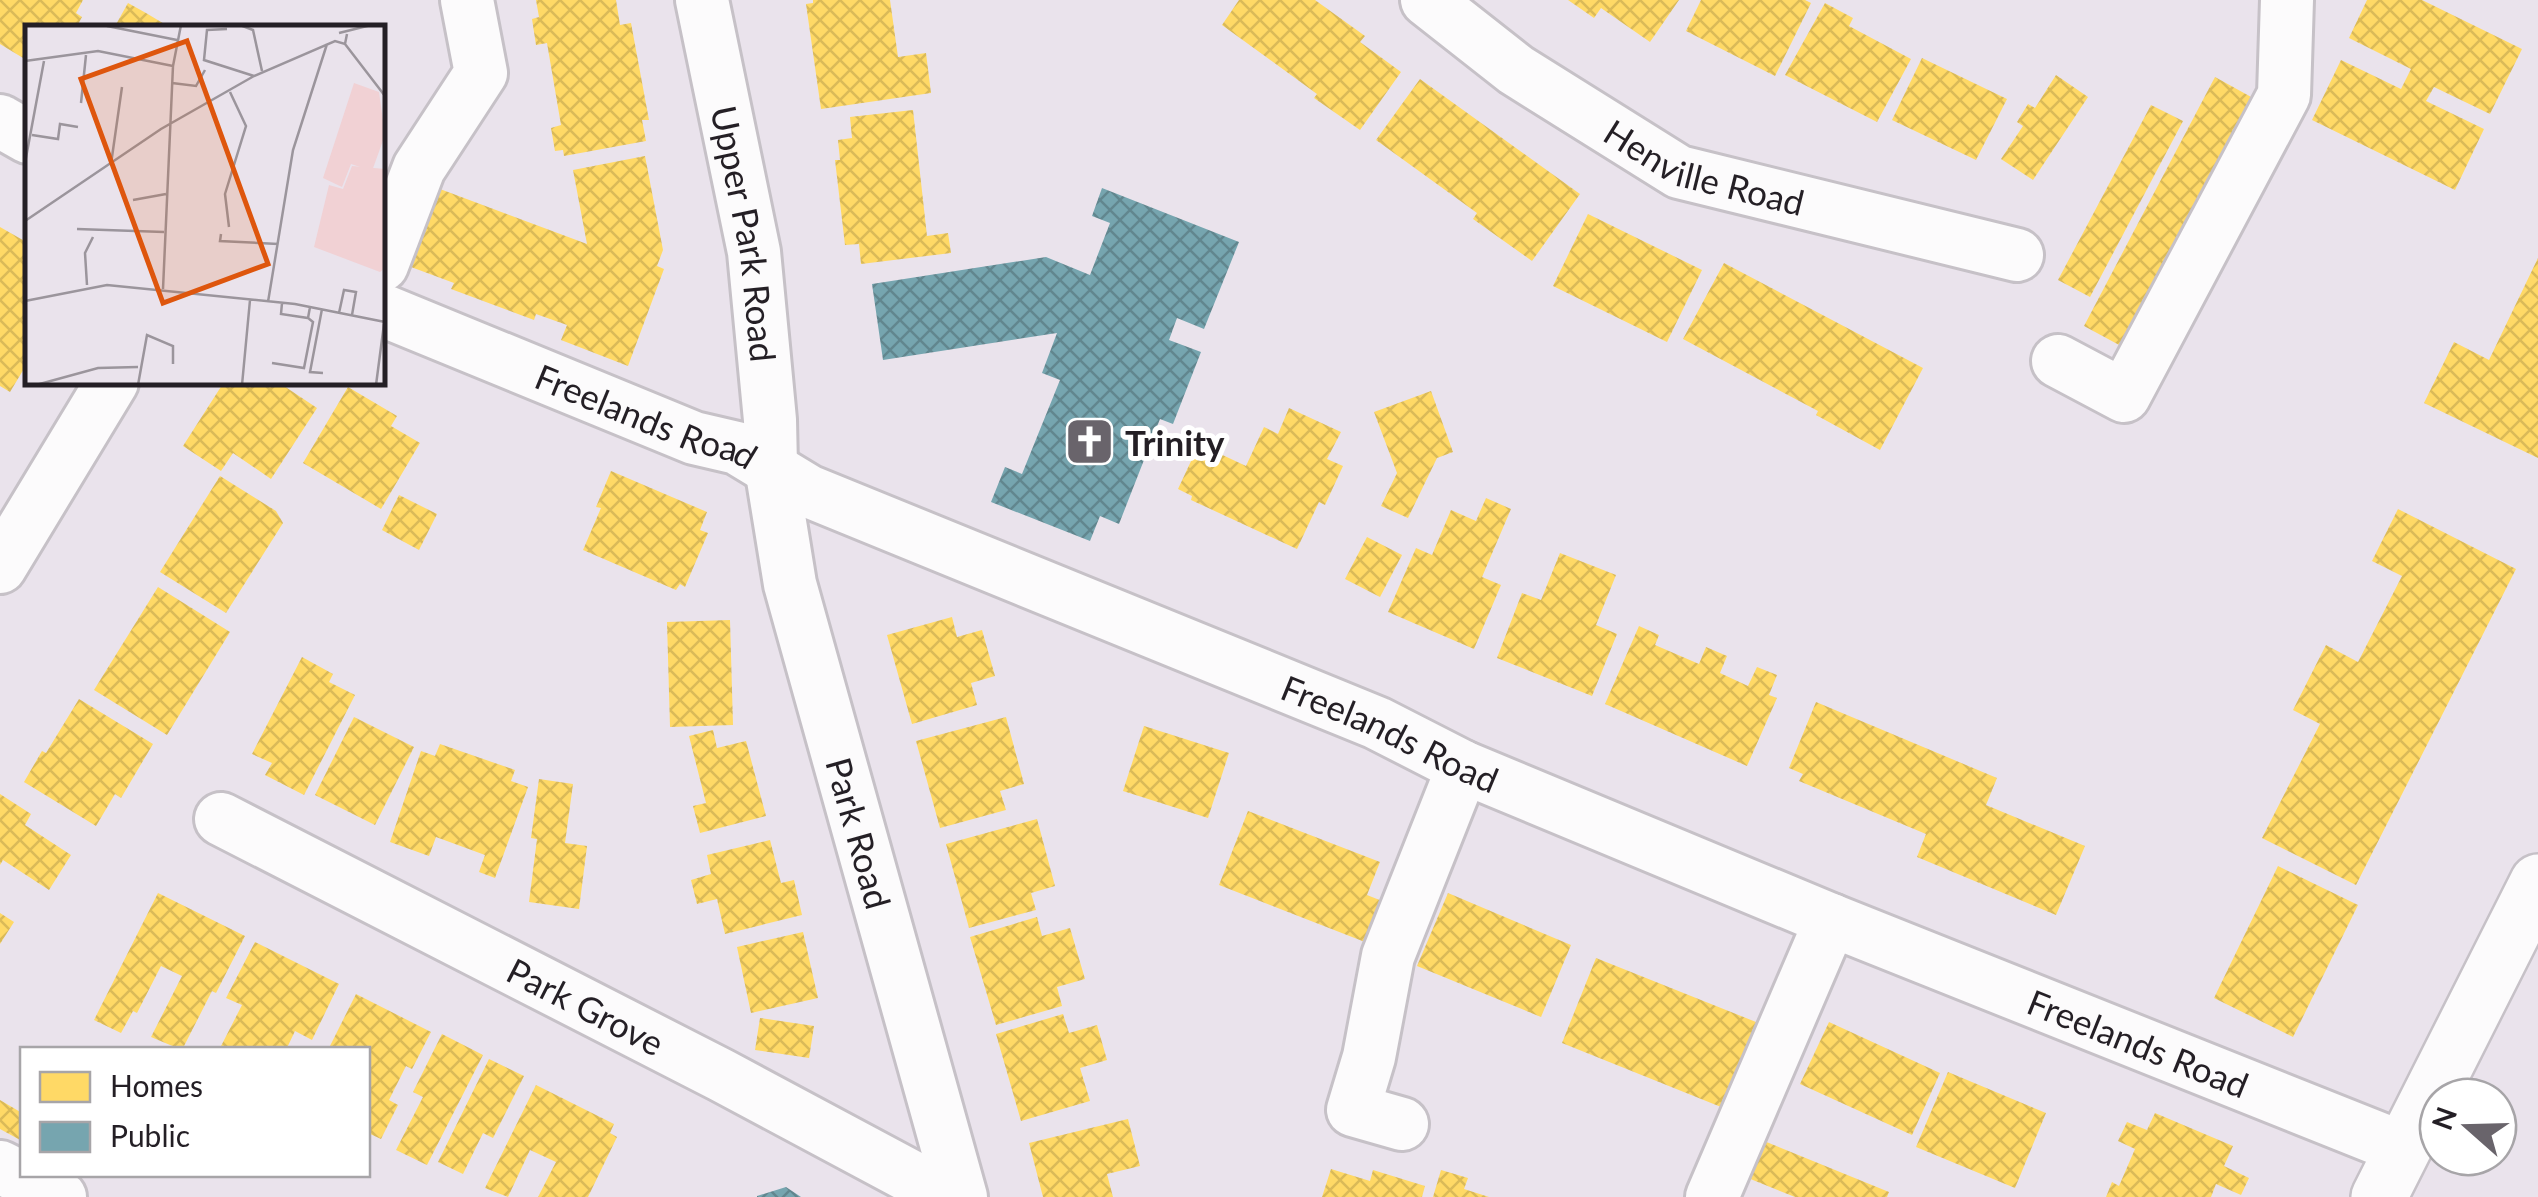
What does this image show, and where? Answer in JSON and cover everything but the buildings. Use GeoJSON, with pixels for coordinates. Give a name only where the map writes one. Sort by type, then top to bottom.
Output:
{"type":"FeatureCollection","features":[{"type":"Feature","properties":{"kind":"main road"},"geometry":{"type":"LineString","coordinates":[[2380,1197],[2538,882]]}},
{"type":"Feature","properties":{"kind":"street"},"geometry":{"type":"LineString","coordinates":[[385,257],[419,168],[481,74],[467,0]]}},
{"type":"Feature","properties":{"kind":"street","name":"Upper Park Road"},"geometry":{"type":"LineString","coordinates":[[702,0],[754,252],[772,467]]}},
{"type":"Feature","properties":{"kind":"street","name":"Henville Road"},"geometry":{"type":"LineString","coordinates":[[1427,0],[1516,70],[1679,172],[2017,255]]}},
{"type":"Feature","properties":{"kind":"street"},"geometry":{"type":"LineString","coordinates":[[2058,361],[2124,396],[2284,95],[2287,0]]}},
{"type":"Feature","properties":{"kind":"street"},"geometry":{"type":"LineString","coordinates":[[0,121],[25,135]]}},
{"type":"Feature","properties":{"kind":"street","name":"Freelands Road"},"geometry":{"type":"LineString","coordinates":[[385,311],[694,438],[738,448],[808,491],[1376,723],[1464,766],[1832,920],[2402,1148]]}},
{"type":"Feature","properties":{"kind":"street"},"geometry":{"type":"LineString","coordinates":[[0,567],[110,385]]}},
{"type":"Feature","properties":{"kind":"street","name":"Park Road"},"geometry":{"type":"LineString","coordinates":[[772,467],[790,584],[961,1197]]}},
{"type":"Feature","properties":{"kind":"street"},"geometry":{"type":"LineString","coordinates":[[1402,1124],[1353,1110],[1369,1057],[1388,956],[1464,766]]}},
{"type":"Feature","properties":{"kind":"street","name":"Park Grove"},"geometry":{"type":"LineString","coordinates":[[220,819],[721,1075],[949,1197]]}},
{"type":"Feature","properties":{"kind":"street"},"geometry":{"type":"LineString","coordinates":[[1712,1197],[1832,920]]}},
{"type":"Feature","properties":{"kind":"street"},"geometry":{"type":"LineString","coordinates":[[21,1177],[60,1197]]}},
{"type":"Feature","properties":{"kind":"place","name":"Trinity"},"geometry":{"type":"Point","coordinates":[1090,442]}}]}
